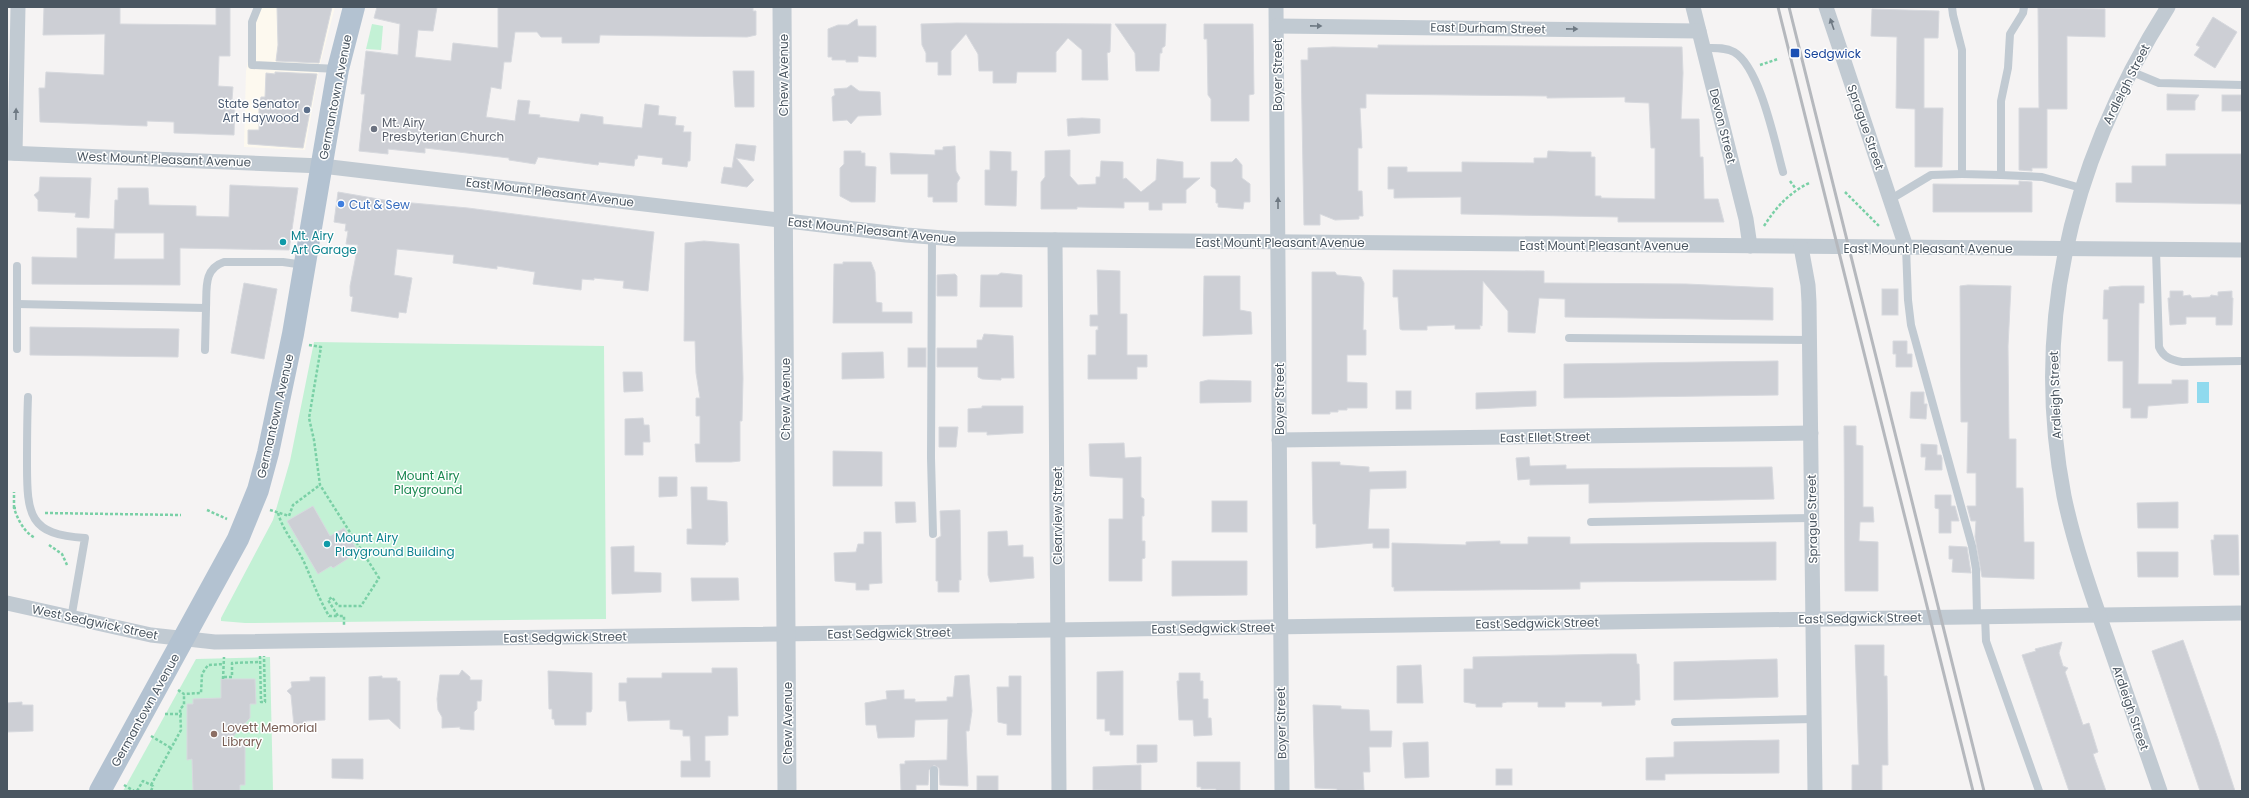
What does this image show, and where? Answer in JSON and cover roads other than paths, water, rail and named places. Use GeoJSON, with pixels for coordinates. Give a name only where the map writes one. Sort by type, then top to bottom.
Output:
{"type":"FeatureCollection","features":[{"type":"Feature","properties":{"kind":"main road","name":"Germantown Avenue"},"geometry":{"type":"LineString","coordinates":[[100,791],[238,539],[258,490],[273,431],[322,166],[338,69],[354,7]]}},
{"type":"Feature","properties":{"kind":"street"},"geometry":{"type":"LineString","coordinates":[[11,153],[18,7]]}},
{"type":"Feature","properties":{"kind":"street","name":"Chew Avenue"},"geometry":{"type":"LineString","coordinates":[[782,7],[787,791]]}},
{"type":"Feature","properties":{"kind":"street","name":"Boyer Street"},"geometry":{"type":"LineString","coordinates":[[1276,7],[1282,791]]}},
{"type":"Feature","properties":{"kind":"street","name":"Devon Street"},"geometry":{"type":"LineString","coordinates":[[1693,7],[1746,219],[1750,246]]}},
{"type":"Feature","properties":{"kind":"street","name":"Sprague Street"},"geometry":{"type":"LineString","coordinates":[[1826,7],[1906,247]]}},
{"type":"Feature","properties":{"kind":"street","name":"Ardleigh Street"},"geometry":{"type":"LineString","coordinates":[[2160,791],[2099,615],[2065,498],[2054,421],[2053,349],[2060,282],[2066,249],[2081,188],[2109,114],[2130,71],[2168,7]]}},
{"type":"Feature","properties":{"kind":"street","name":"East Durham Street"},"geometry":{"type":"LineString","coordinates":[[1276,26],[1699,31]]}},
{"type":"Feature","properties":{"kind":"street","name":"West Mount Pleasant Avenue"},"geometry":{"type":"LineString","coordinates":[[11,153],[322,166]]}},
{"type":"Feature","properties":{"kind":"street","name":"East Mount Pleasant Avenue"},"geometry":{"type":"LineString","coordinates":[[322,166],[932,238],[2242,250]]}},
{"type":"Feature","properties":{"kind":"street","name":"Clearview Street"},"geometry":{"type":"LineString","coordinates":[[1055,240],[1059,791]]}},
{"type":"Feature","properties":{"kind":"street","name":"Sprague Street"},"geometry":{"type":"LineString","coordinates":[[1801,247],[1808,285],[1810,340],[1815,791]]}},
{"type":"Feature","properties":{"kind":"street","name":"East Ellet Street"},"geometry":{"type":"LineString","coordinates":[[1279,440],[1811,433]]}},
{"type":"Feature","properties":{"kind":"street","name":"West Sedgwick Street"},"geometry":{"type":"LineString","coordinates":[[7,603],[71,619],[183,640]]}},
{"type":"Feature","properties":{"kind":"street","name":"East Sedgwick Street"},"geometry":{"type":"LineString","coordinates":[[183,640],[214,642],[2242,613]]}},
{"type":"Feature","properties":{"kind":"lane"},"geometry":{"type":"LineString","coordinates":[[258,7],[252,22],[252,65],[338,69]]}},
{"type":"Feature","properties":{"kind":"lane"},"geometry":{"type":"LineString","coordinates":[[1952,7],[1962,50],[1962,174]]}},
{"type":"Feature","properties":{"kind":"lane"},"geometry":{"type":"LineString","coordinates":[[2001,175],[2001,101],[2008,68],[2010,34],[2023,13],[2024,7]]}},
{"type":"Feature","properties":{"kind":"lane"},"geometry":{"type":"LineString","coordinates":[[1704,48],[1726,49],[1733,51],[1746,61],[1757,82],[1783,172]]}},
{"type":"Feature","properties":{"kind":"lane"},"geometry":{"type":"LineString","coordinates":[[2130,71],[2159,83],[2242,85]]}},
{"type":"Feature","properties":{"kind":"lane"},"geometry":{"type":"LineString","coordinates":[[1891,199],[1931,175],[1962,174],[2042,177],[2081,188]]}},
{"type":"Feature","properties":{"kind":"lane"},"geometry":{"type":"LineString","coordinates":[[932,238],[931,450],[933,534]]}},
{"type":"Feature","properties":{"kind":"lane"},"geometry":{"type":"LineString","coordinates":[[1906,247],[1910,319],[1972,546],[1981,616],[1986,641],[2039,791]]}},
{"type":"Feature","properties":{"kind":"lane"},"geometry":{"type":"LineString","coordinates":[[2156,250],[2159,347],[2161,353],[2173,360],[2182,362],[2242,361]]}},
{"type":"Feature","properties":{"kind":"lane"},"geometry":{"type":"LineString","coordinates":[[205,350],[208,276],[211,269],[217,264],[224,262],[283,262],[304,265]]}},
{"type":"Feature","properties":{"kind":"lane"},"geometry":{"type":"LineString","coordinates":[[17,266],[17,349]]}},
{"type":"Feature","properties":{"kind":"lane"},"geometry":{"type":"LineString","coordinates":[[17,304],[206,308]]}},
{"type":"Feature","properties":{"kind":"lane"},"geometry":{"type":"LineString","coordinates":[[1569,338],[1810,340]]}},
{"type":"Feature","properties":{"kind":"lane"},"geometry":{"type":"LineString","coordinates":[[28,397],[27,486],[29,510],[42,526],[55,534],[85,538],[71,619]]}},
{"type":"Feature","properties":{"kind":"lane"},"geometry":{"type":"LineString","coordinates":[[1591,522],[1812,518]]}},
{"type":"Feature","properties":{"kind":"lane"},"geometry":{"type":"LineString","coordinates":[[1675,722],[1814,719]]}},
{"type":"Feature","properties":{"kind":"lane"},"geometry":{"type":"LineString","coordinates":[[934,770],[934,791]]}},
{"type":"Feature","properties":{"kind":"water"},"geometry":{"type":"Polygon","coordinates":[[[2197,382],[2209,382],[2209,403],[2197,403],[2197,382]]]}},
{"type":"Feature","properties":{"kind":"railway"},"geometry":{"type":"LineString","coordinates":[[1778,7],[1973,791]]}},
{"type":"Feature","properties":{"kind":"railway"},"geometry":{"type":"LineString","coordinates":[[1789,7],[1984,791]]}},
{"type":"Feature","properties":{"kind":"place","name":"Sedgwick"},"geometry":{"type":"Point","coordinates":[1795,53]}},
{"type":"Feature","properties":{"kind":"place","name":"State Senator Art Haywood"},"geometry":{"type":"Point","coordinates":[307,110]}},
{"type":"Feature","properties":{"kind":"place","name":"Mt. Airy Presbyterian Church"},"geometry":{"type":"Point","coordinates":[374,129]}},
{"type":"Feature","properties":{"kind":"place","name":"Cut & Sew"},"geometry":{"type":"Point","coordinates":[341,204]}},
{"type":"Feature","properties":{"kind":"place","name":"Mt. Airy Art Garage"},"geometry":{"type":"Point","coordinates":[283,242]}},
{"type":"Feature","properties":{"kind":"place","name":"Mount Airy Playground Building"},"geometry":{"type":"Point","coordinates":[327,544]}},
{"type":"Feature","properties":{"kind":"place","name":"Lovett Memorial Library"},"geometry":{"type":"Point","coordinates":[214,734]}},
{"type":"Feature","properties":{"kind":"park label","name":"Mount Airy Playground"},"geometry":{"type":"Point","coordinates":[428,482]}}]}
